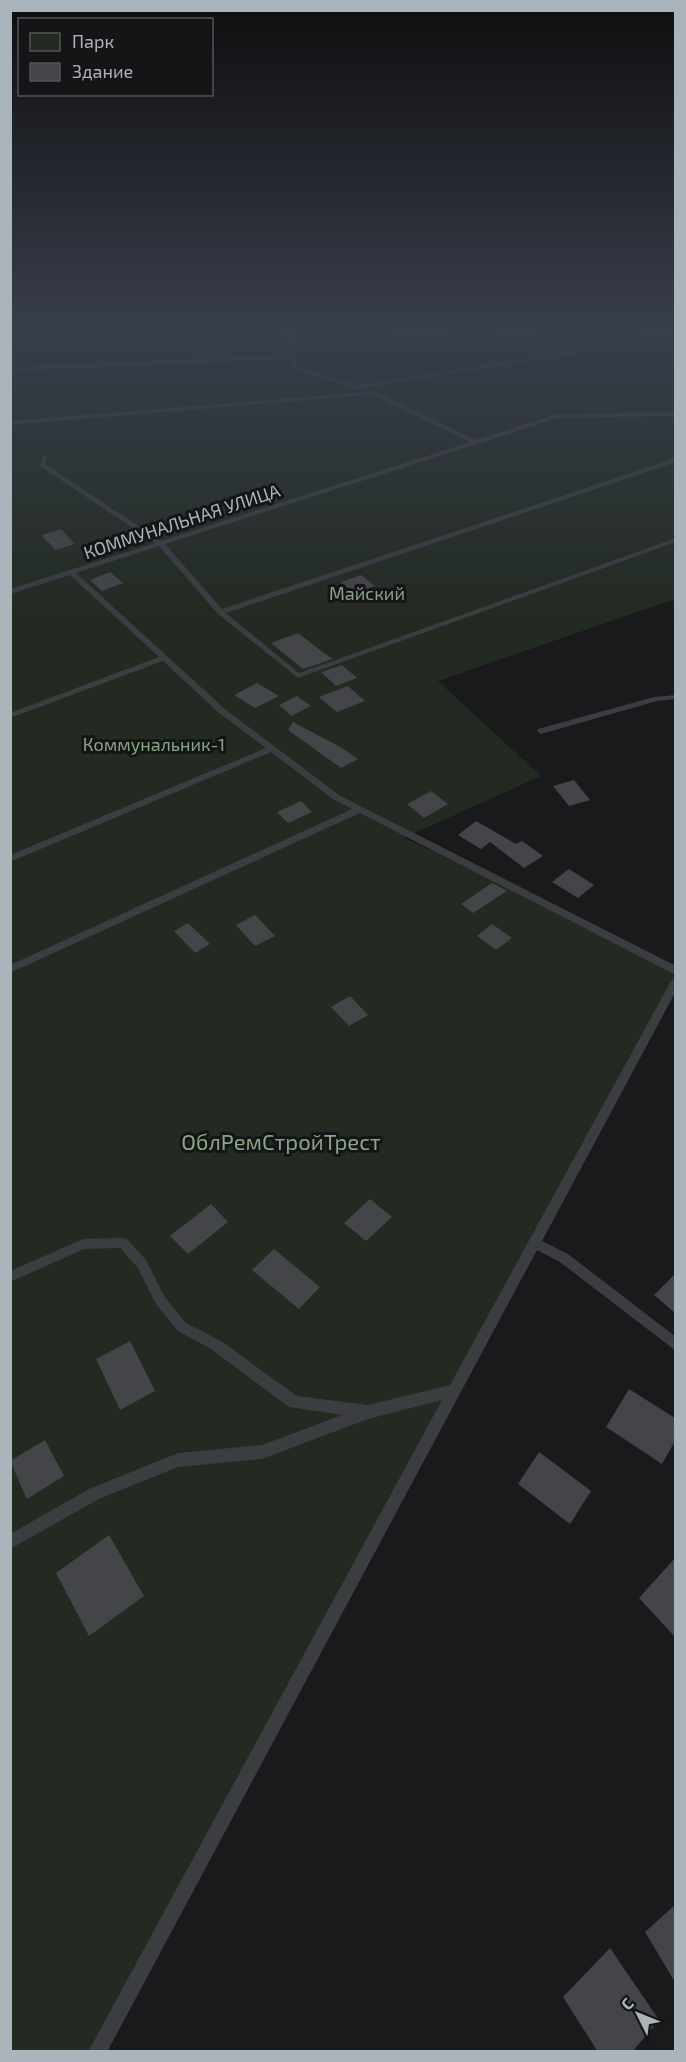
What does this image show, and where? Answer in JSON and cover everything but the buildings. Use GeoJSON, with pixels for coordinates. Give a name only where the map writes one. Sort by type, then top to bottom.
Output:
{"type":"FeatureCollection","features":[{"type":"Feature","properties":{"kind":"lane"},"geometry":{"type":"LineString","coordinates":[[447,428],[476,442]]}},
{"type":"Feature","properties":{"kind":"lane","name":"КОММУНАЛЬНАЯ УЛИЦА"},"geometry":{"type":"LineString","coordinates":[[10,592],[519,428]]}},
{"type":"Feature","properties":{"kind":"lane"},"geometry":{"type":"LineString","coordinates":[[45,457],[42,465],[161,544],[221,612],[297,676],[675,540]]}},
{"type":"Feature","properties":{"kind":"lane"},"geometry":{"type":"LineString","coordinates":[[221,612],[675,460]]}},
{"type":"Feature","properties":{"kind":"lane"},"geometry":{"type":"LineString","coordinates":[[72,573],[222,711],[336,797],[675,971]]}},
{"type":"Feature","properties":{"kind":"lane"},"geometry":{"type":"LineString","coordinates":[[10,716],[164,658]]}},
{"type":"Feature","properties":{"kind":"lane"},"geometry":{"type":"LineString","coordinates":[[541,731],[675,697]]}},
{"type":"Feature","properties":{"kind":"lane"},"geometry":{"type":"LineString","coordinates":[[10,859],[272,749]]}},
{"type":"Feature","properties":{"kind":"lane"},"geometry":{"type":"LineString","coordinates":[[10,969],[360,809]]}},
{"type":"Feature","properties":{"kind":"lane"},"geometry":{"type":"LineString","coordinates":[[97,2052],[675,981]]}},
{"type":"Feature","properties":{"kind":"lane"},"geometry":{"type":"LineString","coordinates":[[10,1277],[83,1244],[123,1243],[142,1264],[160,1300],[182,1328],[216,1345],[294,1402],[368,1412]]}},
{"type":"Feature","properties":{"kind":"lane"},"geometry":{"type":"LineString","coordinates":[[534,1243],[564,1258],[675,1345]]}},
{"type":"Feature","properties":{"kind":"lane"},"geometry":{"type":"LineString","coordinates":[[10,1542],[94,1494],[178,1460],[262,1452],[368,1412],[454,1391]]}},
{"type":"Feature","properties":{"kind":"green space","name":"ОблРемСтройТрест"},"geometry":{"type":"Polygon","coordinates":[[[11,428],[675,428],[675,599],[438,681],[541,776],[404,838],[522,891],[675,971],[675,981],[97,2051],[11,2052],[11,428]]]}},
{"type":"Feature","properties":{"kind":"park label","name":"Майский"},"geometry":{"type":"Point","coordinates":[367,594]}},
{"type":"Feature","properties":{"kind":"park label","name":"Коммунальник-1"},"geometry":{"type":"Point","coordinates":[154,745]}}]}
